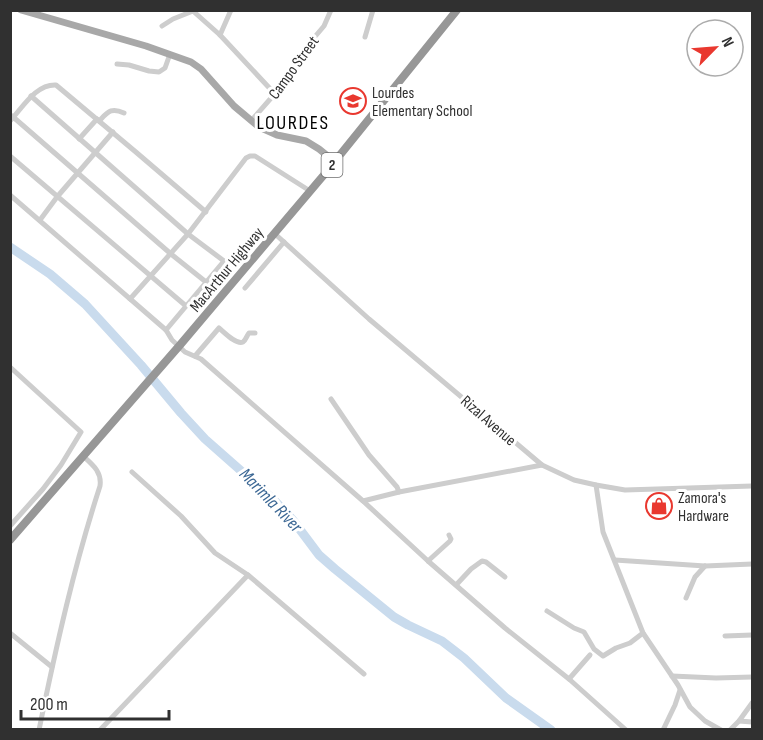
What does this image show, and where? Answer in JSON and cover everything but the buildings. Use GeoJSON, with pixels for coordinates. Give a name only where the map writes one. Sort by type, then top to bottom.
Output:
{"type":"FeatureCollection","features":[{"type":"Feature","properties":{"kind":"highway","name":"MacArthur Highway"},"geometry":{"type":"LineString","coordinates":[[10,540],[335,162],[457,10]]}},
{"type":"Feature","properties":{"kind":"main road"},"geometry":{"type":"LineString","coordinates":[[21,10],[146,46],[196,65],[251,121],[268,132],[306,141],[335,162]]}},
{"type":"Feature","properties":{"kind":"street"},"geometry":{"type":"LineString","coordinates":[[220,35],[231,10]]}},
{"type":"Feature","properties":{"kind":"street","name":"Campo Street"},"geometry":{"type":"LineString","coordinates":[[251,121],[284,82],[302,52],[324,26],[331,10]]}},
{"type":"Feature","properties":{"kind":"street"},"geometry":{"type":"LineString","coordinates":[[365,37],[373,10]]}},
{"type":"Feature","properties":{"kind":"street"},"geometry":{"type":"LineString","coordinates":[[162,26],[192,11],[220,35],[275,94]]}},
{"type":"Feature","properties":{"kind":"street"},"geometry":{"type":"LineString","coordinates":[[117,64],[155,73],[165,68],[170,54]]}},
{"type":"Feature","properties":{"kind":"street"},"geometry":{"type":"LineString","coordinates":[[206,212],[56,85],[41,87],[11,118],[206,282]]}},
{"type":"Feature","properties":{"kind":"street"},"geometry":{"type":"LineString","coordinates":[[32,96],[188,234],[224,261],[166,330]]}},
{"type":"Feature","properties":{"kind":"street"},"geometry":{"type":"LineString","coordinates":[[79,139],[108,112],[118,110],[124,113]]}},
{"type":"Feature","properties":{"kind":"street"},"geometry":{"type":"LineString","coordinates":[[40,220],[57,196],[113,132]]}},
{"type":"Feature","properties":{"kind":"street"},"geometry":{"type":"LineString","coordinates":[[10,156],[186,306]]}},
{"type":"Feature","properties":{"kind":"street"},"geometry":{"type":"LineString","coordinates":[[130,299],[188,234],[246,158],[255,156],[310,191]]}},
{"type":"Feature","properties":{"kind":"street"},"geometry":{"type":"LineString","coordinates":[[10,195],[166,330],[172,340],[185,352],[201,359],[214,370],[428,561],[626,729]]}},
{"type":"Feature","properties":{"kind":"street","name":"Rizal Avenue"},"geometry":{"type":"LineString","coordinates":[[274,233],[369,319],[542,465],[568,478],[625,490],[753,486]]}},
{"type":"Feature","properties":{"kind":"street"},"geometry":{"type":"LineString","coordinates":[[245,288],[284,242]]}},
{"type":"Feature","properties":{"kind":"street"},"geometry":{"type":"LineString","coordinates":[[195,356],[219,328],[235,341],[240,342],[249,333],[255,333]]}},
{"type":"Feature","properties":{"kind":"street"},"geometry":{"type":"LineString","coordinates":[[10,367],[81,432],[43,489],[10,526]]}},
{"type":"Feature","properties":{"kind":"street"},"geometry":{"type":"LineString","coordinates":[[331,399],[369,455],[399,492]]}},
{"type":"Feature","properties":{"kind":"street"},"geometry":{"type":"LineString","coordinates":[[39,729],[69,591],[101,481],[98,471],[84,456]]}},
{"type":"Feature","properties":{"kind":"street"},"geometry":{"type":"LineString","coordinates":[[363,501],[542,465]]}},
{"type":"Feature","properties":{"kind":"street"},"geometry":{"type":"LineString","coordinates":[[132,472],[181,516],[215,553],[248,575],[364,674]]}},
{"type":"Feature","properties":{"kind":"street"},"geometry":{"type":"LineString","coordinates":[[596,485],[603,532],[643,633],[694,712],[720,729]]}},
{"type":"Feature","properties":{"kind":"street"},"geometry":{"type":"LineString","coordinates":[[428,561],[450,541],[449,535]]}},
{"type":"Feature","properties":{"kind":"street"},"geometry":{"type":"LineString","coordinates":[[615,560],[705,566],[753,564]]}},
{"type":"Feature","properties":{"kind":"street"},"geometry":{"type":"LineString","coordinates":[[457,584],[482,561],[505,577]]}},
{"type":"Feature","properties":{"kind":"street"},"geometry":{"type":"LineString","coordinates":[[686,598],[695,577],[705,566]]}},
{"type":"Feature","properties":{"kind":"street"},"geometry":{"type":"LineString","coordinates":[[100,729],[248,575]]}},
{"type":"Feature","properties":{"kind":"street"},"geometry":{"type":"LineString","coordinates":[[547,611],[584,632],[594,649],[603,656],[630,643],[643,633]]}},
{"type":"Feature","properties":{"kind":"street"},"geometry":{"type":"LineString","coordinates":[[10,633],[52,667]]}},
{"type":"Feature","properties":{"kind":"street"},"geometry":{"type":"LineString","coordinates":[[725,636],[753,635]]}},
{"type":"Feature","properties":{"kind":"street"},"geometry":{"type":"LineString","coordinates":[[569,679],[590,655]]}},
{"type":"Feature","properties":{"kind":"street"},"geometry":{"type":"LineString","coordinates":[[672,676],[753,677]]}},
{"type":"Feature","properties":{"kind":"street"},"geometry":{"type":"LineString","coordinates":[[663,729],[680,689]]}},
{"type":"Feature","properties":{"kind":"street"},"geometry":{"type":"LineString","coordinates":[[730,729],[753,703]]}},
{"type":"Feature","properties":{"kind":"street"},"geometry":{"type":"LineString","coordinates":[[739,721],[753,722]]}},
{"type":"Feature","properties":{"kind":"waterway","name":"Marimla River"},"geometry":{"type":"LineString","coordinates":[[10,247],[50,274],[85,304],[205,439],[274,500],[292,519],[319,555],[394,617],[442,641],[464,658],[506,698],[551,730]]}},
{"type":"Feature","properties":{"kind":"place","name":"Lourdes Elementary School"},"geometry":{"type":"Point","coordinates":[353,101]}},
{"type":"Feature","properties":{"kind":"place","name":"Zamora's Hardware"},"geometry":{"type":"Point","coordinates":[659,506]}},
{"type":"Feature","properties":{"kind":"district","name":"LOURDES"},"geometry":{"type":"Point","coordinates":[293,122]}}]}
